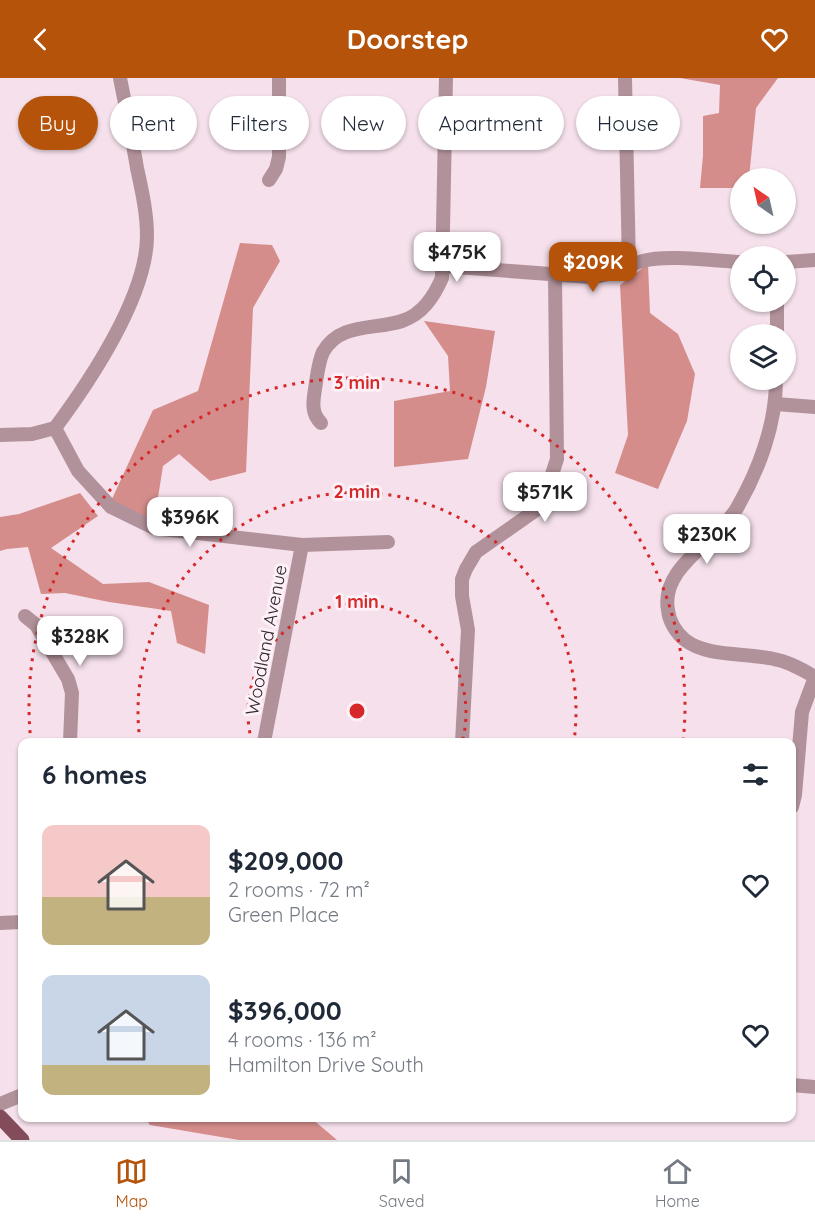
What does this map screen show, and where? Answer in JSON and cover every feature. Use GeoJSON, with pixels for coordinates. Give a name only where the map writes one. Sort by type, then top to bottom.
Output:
{"type":"FeatureCollection","features":[{"type":"Feature","properties":{"kind":"main road"},"geometry":{"type":"LineString","coordinates":[[0,1117],[22,1140]]}},
{"type":"Feature","properties":{"kind":"street"},"geometry":{"type":"LineString","coordinates":[[0,435],[32,434],[55,428],[86,385],[129,308],[140,273],[147,239],[146,211],[120,78]]}},
{"type":"Feature","properties":{"kind":"street"},"geometry":{"type":"LineString","coordinates":[[269,180],[276,169],[279,157],[279,78]]}},
{"type":"Feature","properties":{"kind":"street"},"geometry":{"type":"LineString","coordinates":[[321,423],[315,417],[313,405],[319,364],[323,352],[332,341],[345,332],[363,326],[404,321],[427,304],[442,278],[446,78]]}},
{"type":"Feature","properties":{"kind":"street"},"geometry":{"type":"LineString","coordinates":[[625,78],[629,267]]}},
{"type":"Feature","properties":{"kind":"street"},"geometry":{"type":"LineString","coordinates":[[443,266],[590,277],[606,276],[642,261],[657,258],[730,261]]}},
{"type":"Feature","properties":{"kind":"street"},"geometry":{"type":"LineString","coordinates":[[796,261],[815,260]]}},
{"type":"Feature","properties":{"kind":"street"},"geometry":{"type":"LineString","coordinates":[[462,738],[468,630],[462,596],[462,579],[465,569],[476,552],[536,510],[544,499],[557,459],[555,275]]}},
{"type":"Feature","properties":{"kind":"street"},"geometry":{"type":"LineString","coordinates":[[776,390],[776,404],[768,435],[746,491],[735,511],[675,574],[670,584],[667,604],[668,615],[678,633],[699,648],[777,659],[815,677],[802,712],[796,783]]}},
{"type":"Feature","properties":{"kind":"street"},"geometry":{"type":"LineString","coordinates":[[776,404],[815,407]]}},
{"type":"Feature","properties":{"kind":"street"},"geometry":{"type":"LineString","coordinates":[[55,428],[78,471],[111,507],[154,528],[302,545],[388,542]]}},
{"type":"Feature","properties":{"kind":"street","name":"Woodland Avenue"},"geometry":{"type":"LineString","coordinates":[[265,738],[302,545]]}},
{"type":"Feature","properties":{"kind":"street"},"geometry":{"type":"LineString","coordinates":[[25,616],[36,625],[68,679],[72,693],[70,738]]}},
{"type":"Feature","properties":{"kind":"street"},"geometry":{"type":"LineString","coordinates":[[0,923],[18,922]]}},
{"type":"Feature","properties":{"kind":"street"},"geometry":{"type":"LineString","coordinates":[[796,1085],[815,1087]]}},
{"type":"Feature","properties":{"kind":"street"},"geometry":{"type":"LineString","coordinates":[[0,1104],[18,1097]]}},
{"type":"Feature","properties":{"kind":"shaded area"},"geometry":{"type":"Polygon","coordinates":[[[680,78],[778,78],[756,108],[750,168],[730,168],[730,188],[700,188],[703,116],[719,113],[720,85],[680,78]]]}},
{"type":"Feature","properties":{"kind":"shaded area"},"geometry":{"type":"Polygon","coordinates":[[[240,243],[272,245],[280,261],[253,308],[246,472],[210,481],[179,454],[163,466],[154,523],[111,501],[153,410],[198,391],[240,243]]]}},
{"type":"Feature","properties":{"kind":"shaded area"},"geometry":{"type":"Polygon","coordinates":[[[648,264],[650,313],[678,334],[695,374],[687,421],[658,489],[615,473],[628,435],[620,285],[648,264]]]}},
{"type":"Feature","properties":{"kind":"shaded area"},"geometry":{"type":"Polygon","coordinates":[[[424,321],[495,331],[486,387],[468,459],[394,467],[394,401],[450,391],[448,356],[424,321]]]}},
{"type":"Feature","properties":{"kind":"shaded area"},"geometry":{"type":"Polygon","coordinates":[[[80,493],[98,516],[51,548],[103,584],[149,582],[209,605],[205,654],[177,643],[171,611],[65,593],[41,594],[28,547],[0,551],[0,517],[19,514],[80,493]]]}},
{"type":"Feature","properties":{"kind":"shaded area"},"geometry":{"type":"Polygon","coordinates":[[[148,1122],[316,1122],[337,1140],[239,1140],[150,1125],[148,1122]]]}}]}
